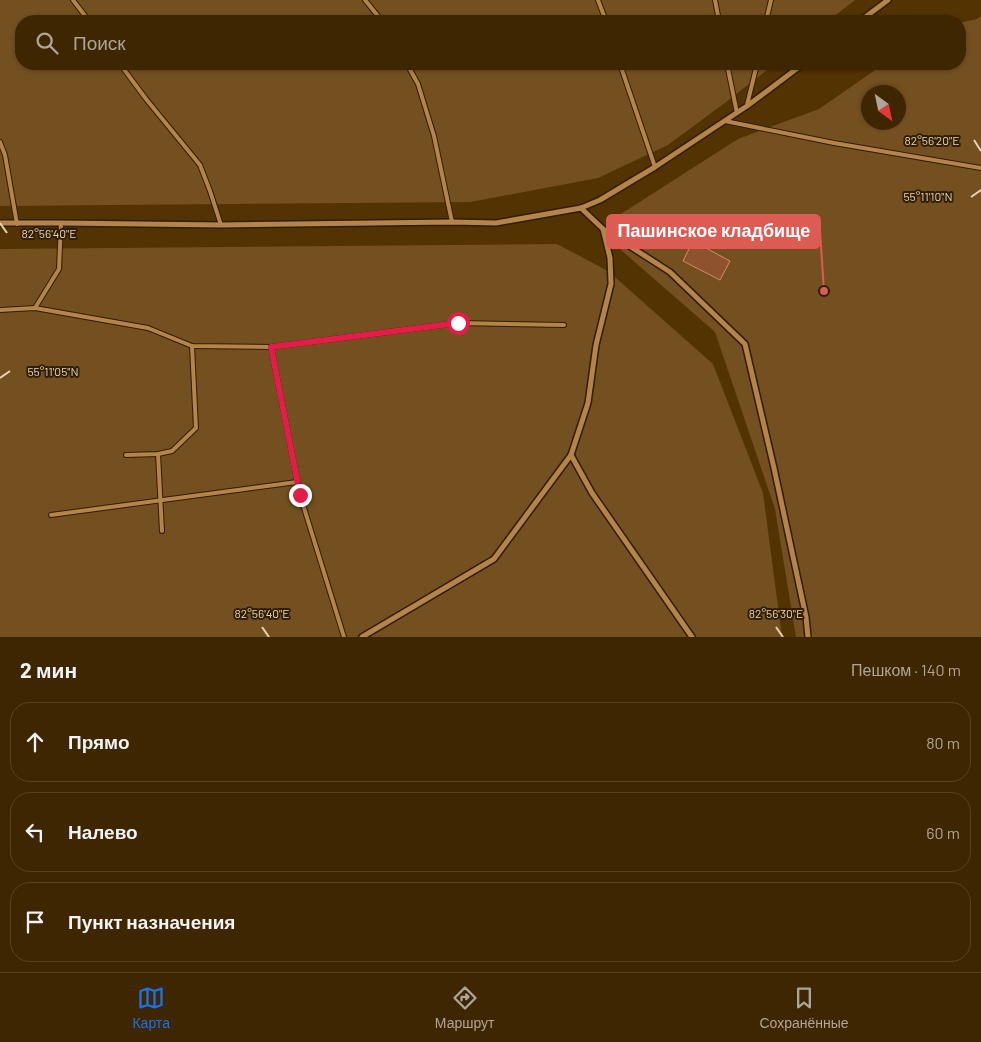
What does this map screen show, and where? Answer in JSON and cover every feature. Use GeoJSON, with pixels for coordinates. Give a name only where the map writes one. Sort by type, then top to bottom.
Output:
{"type":"FeatureCollection","features":[{"type":"Feature","properties":{"kind":"street"},"geometry":{"type":"LineString","coordinates":[[868,15],[888,0]]}},
{"type":"Feature","properties":{"kind":"street"},"geometry":{"type":"LineString","coordinates":[[0,224],[61,223],[221,226],[496,223],[581,208],[600,200],[655,167],[737,113],[796,70]]}},
{"type":"Feature","properties":{"kind":"street"},"geometry":{"type":"LineString","coordinates":[[581,208],[603,229],[670,272],[745,344],[774,468],[806,618],[808,637]]}},
{"type":"Feature","properties":{"kind":"street"},"geometry":{"type":"LineString","coordinates":[[362,637],[494,560],[571,455],[588,403],[596,345],[611,284],[610,258],[603,229]]}},
{"type":"Feature","properties":{"kind":"street"},"geometry":{"type":"LineString","coordinates":[[571,455],[592,493],[692,637]]}},
{"type":"Feature","properties":{"kind":"lane"},"geometry":{"type":"LineString","coordinates":[[73,0],[84,15]]}},
{"type":"Feature","properties":{"kind":"lane"},"geometry":{"type":"LineString","coordinates":[[366,0],[377,15]]}},
{"type":"Feature","properties":{"kind":"lane"},"geometry":{"type":"LineString","coordinates":[[598,0],[604,15]]}},
{"type":"Feature","properties":{"kind":"lane"},"geometry":{"type":"LineString","coordinates":[[715,0],[718,15]]}},
{"type":"Feature","properties":{"kind":"lane"},"geometry":{"type":"LineString","coordinates":[[767,15],[771,0]]}},
{"type":"Feature","properties":{"kind":"lane"},"geometry":{"type":"LineString","coordinates":[[124,70],[200,165],[221,226]]}},
{"type":"Feature","properties":{"kind":"lane"},"geometry":{"type":"LineString","coordinates":[[410,70],[418,84],[434,136],[452,222]]}},
{"type":"Feature","properties":{"kind":"lane"},"geometry":{"type":"LineString","coordinates":[[622,70],[655,167]]}},
{"type":"Feature","properties":{"kind":"lane"},"geometry":{"type":"LineString","coordinates":[[728,70],[737,113]]}},
{"type":"Feature","properties":{"kind":"lane"},"geometry":{"type":"LineString","coordinates":[[747,106],[756,70]]}},
{"type":"Feature","properties":{"kind":"lane"},"geometry":{"type":"LineString","coordinates":[[725,121],[834,143],[981,168]]}},
{"type":"Feature","properties":{"kind":"lane"},"geometry":{"type":"LineString","coordinates":[[0,142],[5,155],[17,224]]}},
{"type":"Feature","properties":{"kind":"lane"},"geometry":{"type":"LineString","coordinates":[[35,308],[59,269],[61,223]]}},
{"type":"Feature","properties":{"kind":"lane"},"geometry":{"type":"LineString","coordinates":[[0,310],[35,308],[148,328],[192,346],[271,347],[458,323],[564,325]]}},
{"type":"Feature","properties":{"kind":"lane"},"geometry":{"type":"LineString","coordinates":[[126,455],[158,454],[172,451],[196,428],[192,346]]}},
{"type":"Feature","properties":{"kind":"lane"},"geometry":{"type":"LineString","coordinates":[[271,347],[300,495],[344,637]]}},
{"type":"Feature","properties":{"kind":"lane"},"geometry":{"type":"LineString","coordinates":[[158,454],[162,531]]}},
{"type":"Feature","properties":{"kind":"lane"},"geometry":{"type":"LineString","coordinates":[[51,515],[298,482]]}},
{"type":"Feature","properties":{"kind":"shaded area"},"geometry":{"type":"Polygon","coordinates":[[[0,0],[855,0],[836,15],[15,15],[15,70],[767,70],[668,145],[598,178],[470,202],[0,206],[0,0]]]}},
{"type":"Feature","properties":{"kind":"shaded area"},"geometry":{"type":"Polygon","coordinates":[[[981,16],[981,637],[796,637],[775,509],[715,332],[621,250],[613,219],[738,139],[819,109],[875,70],[966,70],[966,22],[981,16]]]}},
{"type":"Feature","properties":{"kind":"shaded area"},"geometry":{"type":"Polygon","coordinates":[[[557,244],[608,271],[713,364],[763,493],[782,637],[0,637],[0,249],[557,244]]]}},
{"type":"Feature","properties":{"kind":"building"},"geometry":{"type":"Polygon","coordinates":[[[693,241],[730,261],[720,280],[683,261],[693,241]]]}},
{"type":"Feature","properties":{"kind":"place","name":"Пашинское кладбище"},"geometry":{"type":"Point","coordinates":[824,291]}},
{"type":"Feature","properties":{"kind":"route"},"geometry":{"type":"LineString","coordinates":[[300,495],[271,347],[458,323]]}}]}
